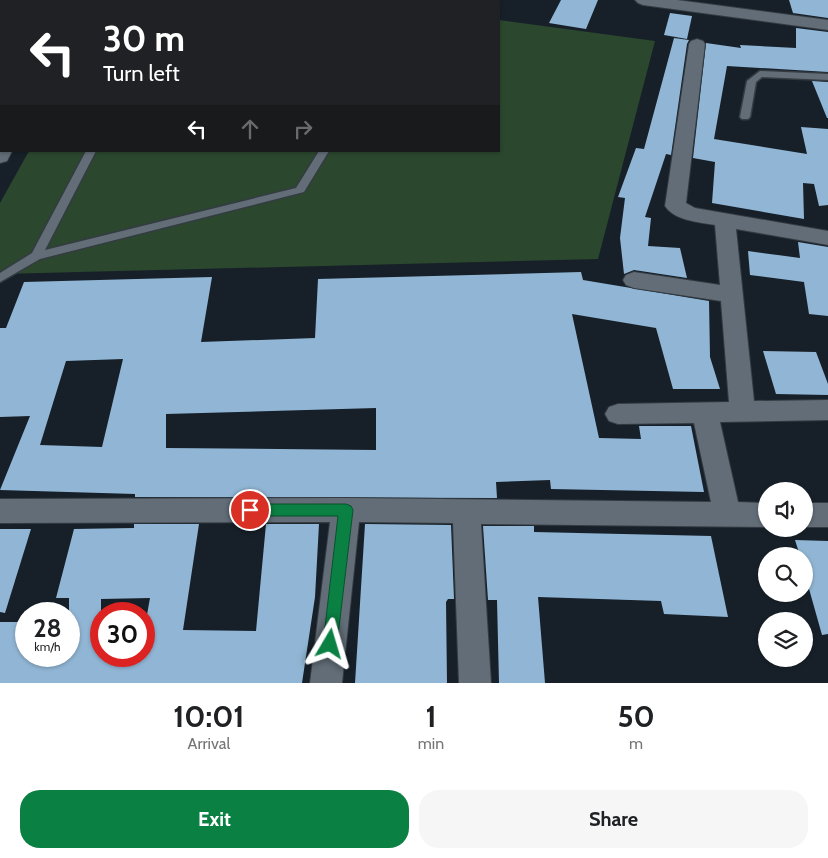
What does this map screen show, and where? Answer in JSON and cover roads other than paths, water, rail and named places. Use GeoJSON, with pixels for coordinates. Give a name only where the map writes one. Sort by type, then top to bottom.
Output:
{"type":"FeatureCollection","features":[{"type":"Feature","properties":{"kind":"street"},"geometry":{"type":"LineString","coordinates":[[643,0],[828,25]]}},
{"type":"Feature","properties":{"kind":"street"},"geometry":{"type":"LineString","coordinates":[[697,44],[676,206],[690,214],[828,238]]}},
{"type":"Feature","properties":{"kind":"street"},"geometry":{"type":"LineString","coordinates":[[725,220],[742,412]]}},
{"type":"Feature","properties":{"kind":"street"},"geometry":{"type":"LineString","coordinates":[[634,280],[731,296]]}},
{"type":"Feature","properties":{"kind":"street"},"geometry":{"type":"LineString","coordinates":[[618,414],[828,410]]}},
{"type":"Feature","properties":{"kind":"street"},"geometry":{"type":"LineString","coordinates":[[706,412],[727,514]]}},
{"type":"Feature","properties":{"kind":"street"},"geometry":{"type":"LineString","coordinates":[[0,511],[346,510],[758,515]]}},
{"type":"Feature","properties":{"kind":"street"},"geometry":{"type":"LineString","coordinates":[[326,683],[346,510]]}},
{"type":"Feature","properties":{"kind":"street"},"geometry":{"type":"LineString","coordinates":[[466,511],[475,683]]}},
{"type":"Feature","properties":{"kind":"street"},"geometry":{"type":"LineString","coordinates":[[813,515],[828,515]]}},
{"type":"Feature","properties":{"kind":"lane"},"geometry":{"type":"LineString","coordinates":[[745,117],[752,81],[760,74],[828,77]]}},
{"type":"Feature","properties":{"kind":"lane"},"geometry":{"type":"LineString","coordinates":[[36,256],[90,152]]}},
{"type":"Feature","properties":{"kind":"lane"},"geometry":{"type":"LineString","coordinates":[[0,278],[36,256],[300,190],[323,152]]}}]}
